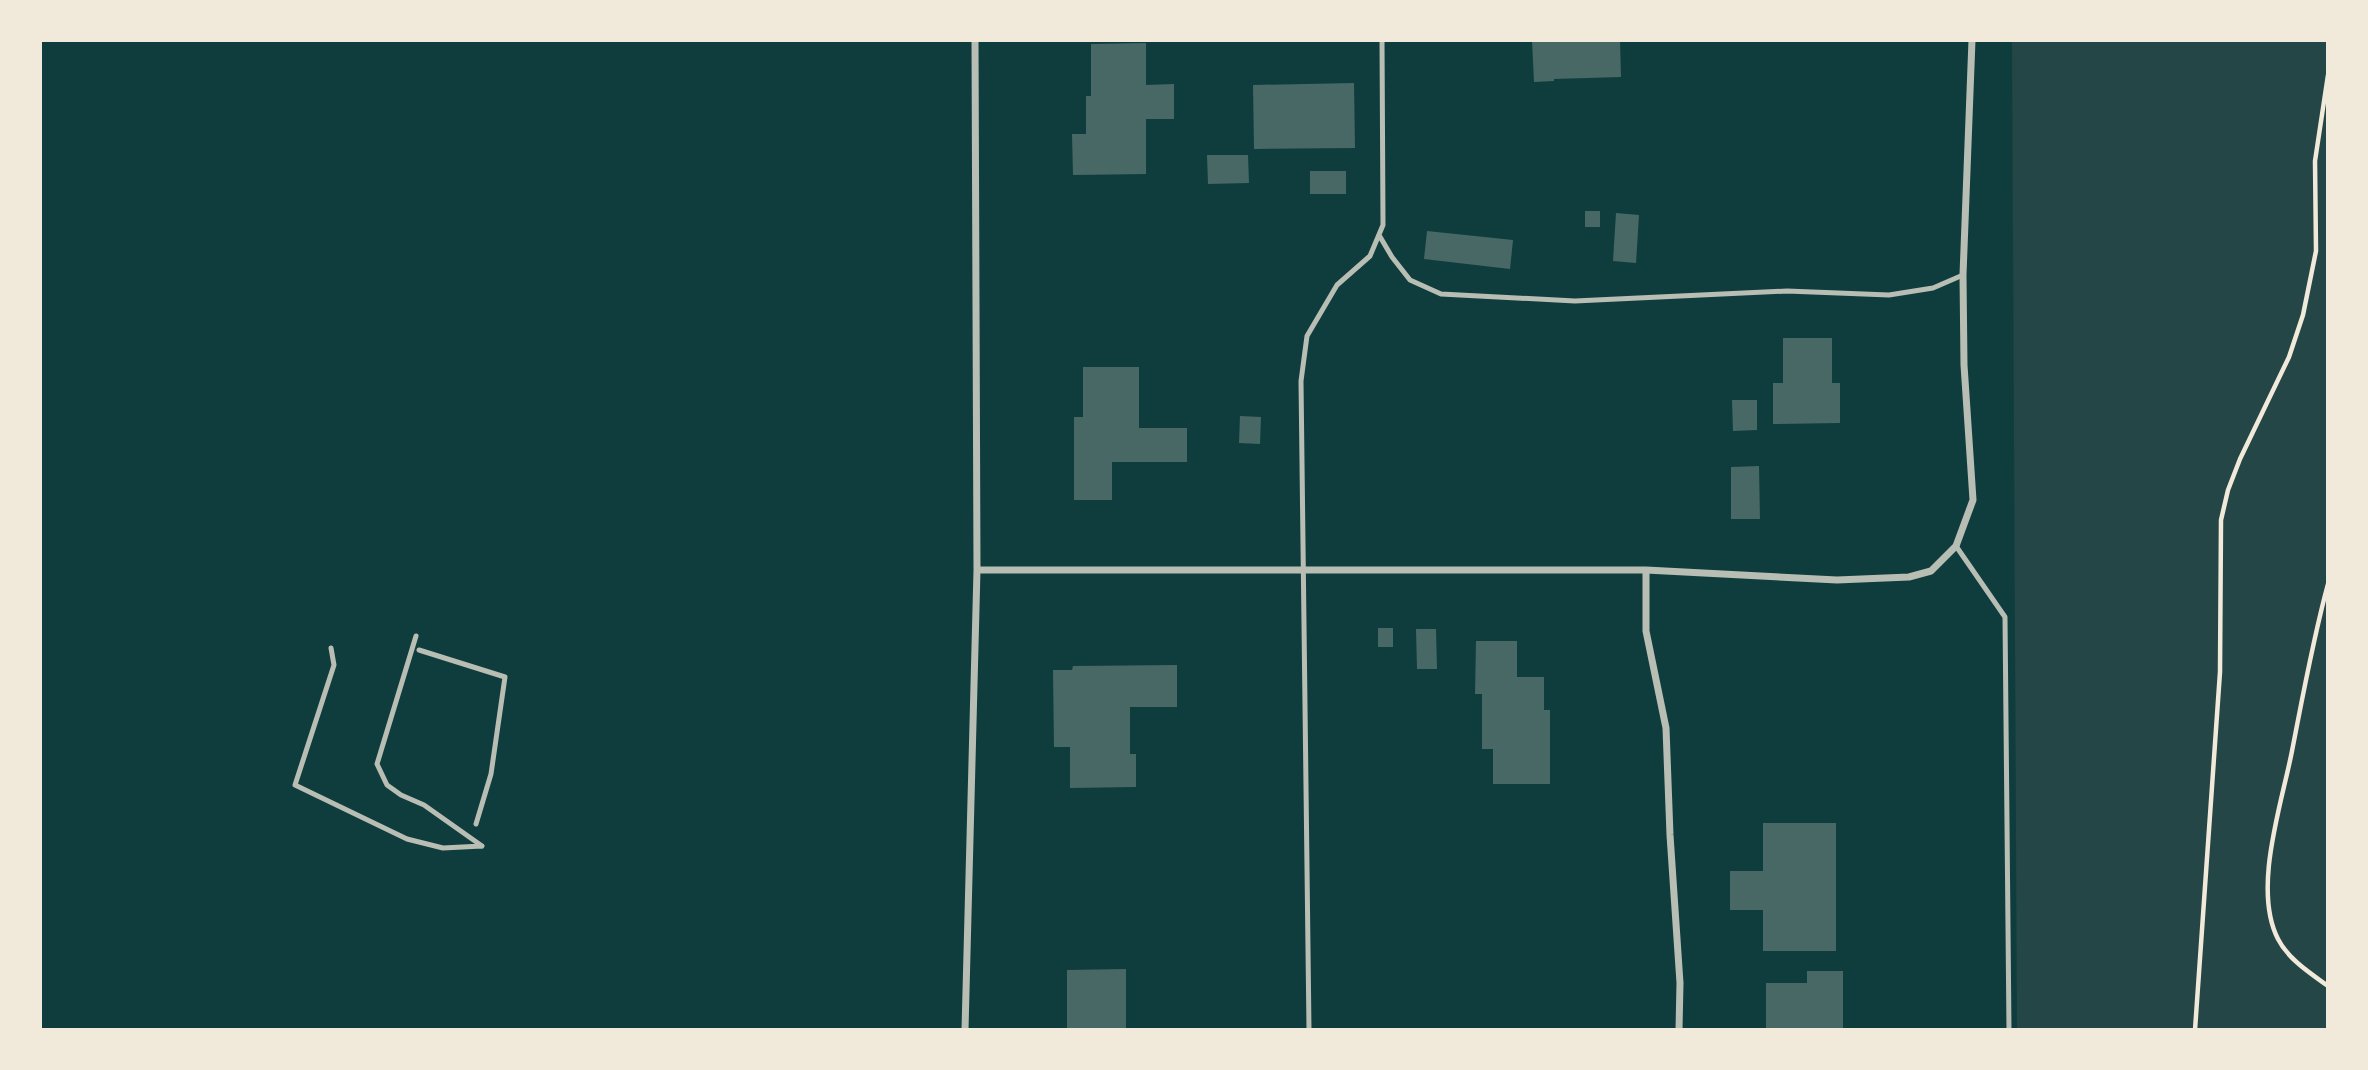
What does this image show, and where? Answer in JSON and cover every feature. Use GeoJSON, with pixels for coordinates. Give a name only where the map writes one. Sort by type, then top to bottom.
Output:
{"type":"FeatureCollection","features":[{"type":"Feature","properties":{"kind":"street"},"geometry":{"type":"LineString","coordinates":[[965,1030],[977,570],[975,40]]}},
{"type":"Feature","properties":{"kind":"street"},"geometry":{"type":"LineString","coordinates":[[977,570],[1646,569],[1837,580],[1909,577],[1931,571],[1956,546],[1973,500],[1964,365],[1963,275],[1972,40]]}},
{"type":"Feature","properties":{"kind":"street"},"geometry":{"type":"LineString","coordinates":[[1646,569],[1646,631],[1666,729],[1680,983],[1679,1030]]}},
{"type":"Feature","properties":{"kind":"lane"},"geometry":{"type":"LineString","coordinates":[[1309,1030],[1301,381],[1307,336],[1337,285],[1370,256],[1383,225],[1382,40]]}},
{"type":"Feature","properties":{"kind":"lane"},"geometry":{"type":"LineString","coordinates":[[1378,235],[1410,280],[1441,293],[1575,301],[1787,290],[1888,295],[1933,288],[1963,275]]}},
{"type":"Feature","properties":{"kind":"lane"},"geometry":{"type":"LineString","coordinates":[[1956,546],[2005,617],[2009,1030]]}},
{"type":"Feature","properties":{"kind":"lane"},"geometry":{"type":"LineString","coordinates":[[331,648],[334,666],[295,785],[407,839],[443,848],[482,846],[424,805],[401,795],[387,785],[377,764],[416,636]]}},
{"type":"Feature","properties":{"kind":"lane"},"geometry":{"type":"LineString","coordinates":[[419,650],[505,677],[491,774],[476,824]]}},
{"type":"Feature","properties":{"kind":"path"},"geometry":{"type":"LineString","coordinates":[[2195,1030],[2220,672],[2221,520],[2228,490],[2240,459],[2289,356],[2303,315],[2316,251],[2315,161],[2328,75]]}},
{"type":"Feature","properties":{"kind":"path"},"geometry":{"type":"LineString","coordinates":[[2328,584],[2315,634],[2269,864],[2271,919],[2277,938],[2287,953],[2328,986]]}},
{"type":"Feature","properties":{"kind":"shaded area"},"geometry":{"type":"Polygon","coordinates":[[[2012,40],[2328,40],[2328,1030],[2017,1030],[2012,40]]]}},
{"type":"Feature","properties":{"kind":"building"},"geometry":{"type":"Polygon","coordinates":[[[1532,40],[1620,40],[1621,77],[1534,82],[1532,40]]]}},
{"type":"Feature","properties":{"kind":"building"},"geometry":{"type":"Polygon","coordinates":[[[1146,43],[1146,85],[1174,84],[1174,119],[1146,119],[1146,174],[1073,175],[1072,134],[1086,134],[1086,96],[1091,96],[1091,44],[1146,43]]]}},
{"type":"Feature","properties":{"kind":"building"},"geometry":{"type":"Polygon","coordinates":[[[1354,83],[1355,148],[1254,149],[1253,85],[1354,83]]]}},
{"type":"Feature","properties":{"kind":"building"},"geometry":{"type":"Polygon","coordinates":[[[1207,155],[1248,155],[1249,183],[1208,184],[1207,155]]]}},
{"type":"Feature","properties":{"kind":"building"},"geometry":{"type":"Polygon","coordinates":[[[1310,171],[1346,171],[1346,194],[1310,194],[1310,171]]]}},
{"type":"Feature","properties":{"kind":"building"},"geometry":{"type":"Polygon","coordinates":[[[1585,211],[1600,211],[1600,227],[1585,227],[1585,211]]]}},
{"type":"Feature","properties":{"kind":"building"},"geometry":{"type":"Polygon","coordinates":[[[1616,213],[1639,215],[1636,263],[1613,261],[1616,213]]]}},
{"type":"Feature","properties":{"kind":"building"},"geometry":{"type":"Polygon","coordinates":[[[1427,231],[1513,240],[1510,269],[1424,259],[1427,231]]]}},
{"type":"Feature","properties":{"kind":"building"},"geometry":{"type":"Polygon","coordinates":[[[1783,338],[1832,338],[1832,383],[1840,383],[1840,423],[1773,424],[1773,383],[1783,383],[1783,338]]]}},
{"type":"Feature","properties":{"kind":"building"},"geometry":{"type":"Polygon","coordinates":[[[1083,367],[1139,367],[1139,428],[1187,428],[1187,462],[1112,462],[1112,500],[1074,500],[1074,417],[1083,417],[1083,367]]]}},
{"type":"Feature","properties":{"kind":"building"},"geometry":{"type":"Polygon","coordinates":[[[1732,400],[1757,400],[1757,430],[1733,431],[1732,400]]]}},
{"type":"Feature","properties":{"kind":"building"},"geometry":{"type":"Polygon","coordinates":[[[1240,416],[1261,417],[1260,444],[1239,443],[1240,416]]]}},
{"type":"Feature","properties":{"kind":"building"},"geometry":{"type":"Polygon","coordinates":[[[1759,466],[1760,519],[1731,519],[1731,467],[1759,466]]]}},
{"type":"Feature","properties":{"kind":"building"},"geometry":{"type":"Polygon","coordinates":[[[1378,628],[1393,628],[1393,647],[1378,647],[1378,628]]]}},
{"type":"Feature","properties":{"kind":"building"},"geometry":{"type":"Polygon","coordinates":[[[1416,629],[1436,629],[1437,669],[1417,669],[1416,629]]]}},
{"type":"Feature","properties":{"kind":"building"},"geometry":{"type":"Polygon","coordinates":[[[1476,641],[1517,641],[1517,677],[1544,677],[1544,710],[1550,710],[1550,784],[1493,784],[1493,749],[1482,749],[1482,694],[1475,694],[1476,641]]]}},
{"type":"Feature","properties":{"kind":"building"},"geometry":{"type":"Polygon","coordinates":[[[1177,665],[1177,707],[1130,707],[1130,754],[1136,754],[1136,787],[1070,788],[1070,747],[1054,747],[1053,670],[1072,670],[1073,666],[1177,665]]]}},
{"type":"Feature","properties":{"kind":"building"},"geometry":{"type":"Polygon","coordinates":[[[1763,823],[1836,823],[1836,951],[1763,951],[1763,910],[1730,910],[1730,871],[1763,871],[1763,823]]]}},
{"type":"Feature","properties":{"kind":"building"},"geometry":{"type":"Polygon","coordinates":[[[1126,969],[1126,1030],[1067,1030],[1067,970],[1126,969]]]}},
{"type":"Feature","properties":{"kind":"building"},"geometry":{"type":"Polygon","coordinates":[[[1807,971],[1843,971],[1843,1030],[1766,1029],[1766,983],[1807,983],[1807,971]]]}}]}
